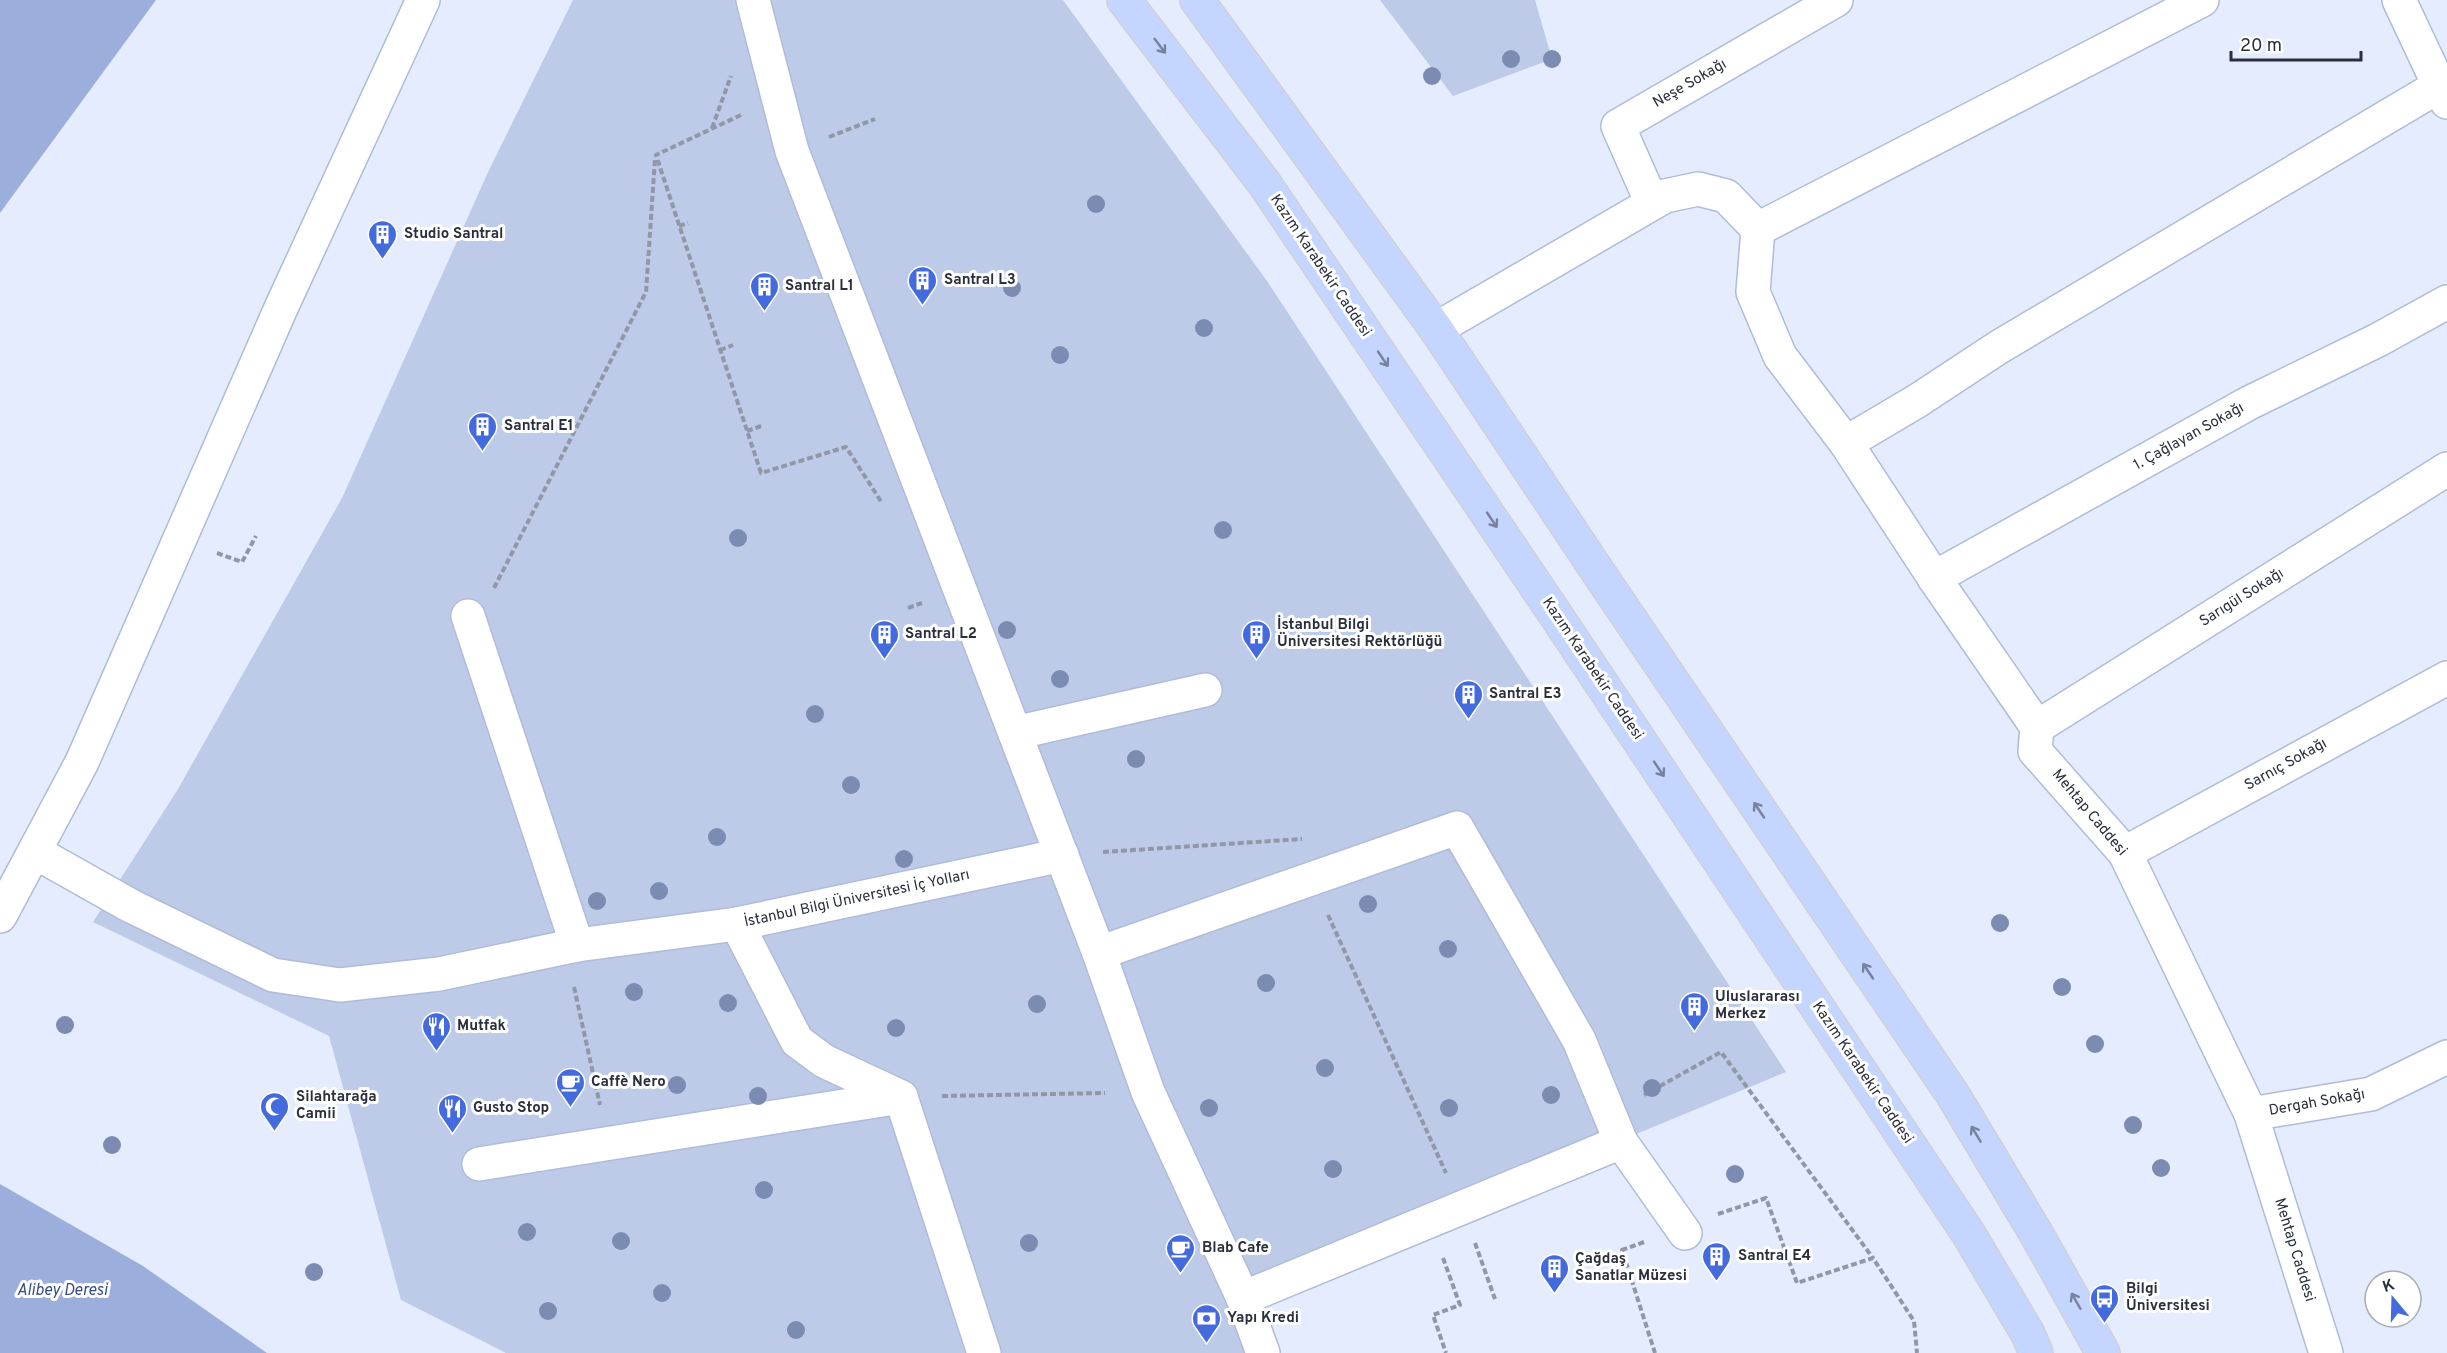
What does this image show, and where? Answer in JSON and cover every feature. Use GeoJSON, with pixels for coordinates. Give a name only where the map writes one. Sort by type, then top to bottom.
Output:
{"type":"FeatureCollection","features":[{"type":"Feature","properties":{"kind":"main road","name":"Kazım Karabekir Caddesi"},"geometry":{"type":"LineString","coordinates":[[1124,0],[1264,183],[1415,405],[1968,1233],[2037,1353]]}},
{"type":"Feature","properties":{"kind":"main road"},"geometry":{"type":"LineString","coordinates":[[1207,3],[1436,329],[1953,1095],[2043,1244],[2103,1353]]}},
{"type":"Feature","properties":{"kind":"street"},"geometry":{"type":"LineString","coordinates":[[0,916],[82,762],[281,308],[423,0]]}},
{"type":"Feature","properties":{"kind":"street"},"geometry":{"type":"LineString","coordinates":[[753,0],[792,151],[1100,953],[1148,1092],[1243,1298],[1263,1353]]}},
{"type":"Feature","properties":{"kind":"street","name":"Neşe Sokağı"},"geometry":{"type":"LineString","coordinates":[[1652,203],[1618,126],[1836,0]]}},
{"type":"Feature","properties":{"kind":"street"},"geometry":{"type":"LineString","coordinates":[[1436,329],[1665,196],[1698,189],[1726,196],[1758,229],[2202,0]]}},
{"type":"Feature","properties":{"kind":"street"},"geometry":{"type":"LineString","coordinates":[[1846,443],[1917,401],[1999,347],[2443,94],[2399,0]]}},
{"type":"Feature","properties":{"kind":"street","name":"Mehtap Caddesi"},"geometry":{"type":"LineString","coordinates":[[1758,229],[1753,292],[1780,356],[1846,443],[1934,578],[2037,727],[2035,750],[2125,853],[2252,1114],[2326,1353]]}},
{"type":"Feature","properties":{"kind":"street","name":"1. Çağlayan Sokağı"},"geometry":{"type":"LineString","coordinates":[[1934,578],[2249,403],[2378,340],[2447,302]]}},
{"type":"Feature","properties":{"kind":"street","name":"Sarıgül Sokağı"},"geometry":{"type":"LineString","coordinates":[[2037,727],[2447,469]]}},
{"type":"Feature","properties":{"kind":"street"},"geometry":{"type":"LineString","coordinates":[[470,623],[571,947]]}},
{"type":"Feature","properties":{"kind":"street","name":"Sarnıç Sokağı"},"geometry":{"type":"LineString","coordinates":[[2125,853],[2447,678]]}},
{"type":"Feature","properties":{"kind":"street"},"geometry":{"type":"LineString","coordinates":[[1015,733],[1205,690]]}},
{"type":"Feature","properties":{"kind":"street"},"geometry":{"type":"LineString","coordinates":[[1100,953],[1457,828],[1580,1040],[1616,1128],[1683,1230]]}},
{"type":"Feature","properties":{"kind":"street"},"geometry":{"type":"LineString","coordinates":[[35,852],[131,906],[273,975],[340,985],[440,974],[571,947],[737,924]]}},
{"type":"Feature","properties":{"kind":"street","name":"İstanbul Bilgi Üniversitesi İç Yolları"},"geometry":{"type":"LineString","coordinates":[[901,1097],[824,1061],[797,1041],[737,924],[1062,855]]}},
{"type":"Feature","properties":{"kind":"street","name":"Dergah Sokağı"},"geometry":{"type":"LineString","coordinates":[[2252,1114],[2371,1094],[2447,1057]]}},
{"type":"Feature","properties":{"kind":"street"},"geometry":{"type":"LineString","coordinates":[[479,1164],[901,1097],[984,1353]]}},
{"type":"Feature","properties":{"kind":"street"},"geometry":{"type":"LineString","coordinates":[[1243,1298],[1462,1207],[1616,1128]]}},
{"type":"Feature","properties":{"kind":"path"},"geometry":{"type":"LineString","coordinates":[[656,155],[778,99]]}},
{"type":"Feature","properties":{"kind":"path"},"geometry":{"type":"LineString","coordinates":[[792,151],[875,119]]}},
{"type":"Feature","properties":{"kind":"path"},"geometry":{"type":"LineString","coordinates":[[656,155],[761,473],[846,447],[883,505]]}},
{"type":"Feature","properties":{"kind":"path"},"geometry":{"type":"LineString","coordinates":[[470,623],[646,292],[656,155]]}},
{"type":"Feature","properties":{"kind":"path"},"geometry":{"type":"LineString","coordinates":[[679,226],[688,223]]}},
{"type":"Feature","properties":{"kind":"path"},"geometry":{"type":"LineString","coordinates":[[720,350],[733,345]]}},
{"type":"Feature","properties":{"kind":"path"},"geometry":{"type":"LineString","coordinates":[[747,431],[764,425]]}},
{"type":"Feature","properties":{"kind":"path"},"geometry":{"type":"LineString","coordinates":[[179,541],[242,562],[256,536]]}},
{"type":"Feature","properties":{"kind":"path"},"geometry":{"type":"LineString","coordinates":[[1062,855],[1306,838]]}},
{"type":"Feature","properties":{"kind":"path"},"geometry":{"type":"LineString","coordinates":[[1312,879],[1462,1207],[1496,1299]]}},
{"type":"Feature","properties":{"kind":"path"},"geometry":{"type":"LineString","coordinates":[[571,947],[608,1144]]}},
{"type":"Feature","properties":{"kind":"path"},"geometry":{"type":"LineString","coordinates":[[1616,1128],[1721,1052],[1873,1258],[1914,1321],[1917,1353]]}},
{"type":"Feature","properties":{"kind":"path"},"geometry":{"type":"LineString","coordinates":[[901,1097],[1148,1092]]}},
{"type":"Feature","properties":{"kind":"path"},"geometry":{"type":"LineString","coordinates":[[1655,1353],[1622,1250],[1683,1230],[1766,1197],[1797,1282],[1873,1258]]}},
{"type":"Feature","properties":{"kind":"path"},"geometry":{"type":"LineString","coordinates":[[1430,1220],[1461,1305],[1433,1315],[1446,1353]]}},
{"type":"Feature","properties":{"kind":"shaded area"},"geometry":{"type":"Polygon","coordinates":[[[573,0],[1063,0],[1267,281],[1786,1072],[1243,1297],[1263,1353],[506,1353],[401,1300],[329,1036],[93,922],[178,789],[342,498],[489,170],[573,0]]]}},
{"type":"Feature","properties":{"kind":"shaded area"},"geometry":{"type":"Polygon","coordinates":[[[1380,0],[1535,0],[1552,59],[1453,96],[1380,0]]]}},
{"type":"Feature","properties":{"kind":"water"},"geometry":{"type":"Polygon","coordinates":[[[0,0],[156,0],[0,213],[0,0]]]}},
{"type":"Feature","properties":{"kind":"water","name":"Alibey Deresi"},"geometry":{"type":"Polygon","coordinates":[[[0,1184],[143,1266],[267,1353],[0,1353],[0,1184]]]}},
{"type":"Feature","properties":{"kind":"place","name":"Studio Santral"},"geometry":{"type":"Point","coordinates":[383,260]}},
{"type":"Feature","properties":{"kind":"place","name":"Santral L3"},"geometry":{"type":"Point","coordinates":[923,306]}},
{"type":"Feature","properties":{"kind":"place","name":"Santral L1"},"geometry":{"type":"Point","coordinates":[764,312]}},
{"type":"Feature","properties":{"kind":"place","name":"Santral E1"},"geometry":{"type":"Point","coordinates":[483,452]}},
{"type":"Feature","properties":{"kind":"place","name":"Santral L2"},"geometry":{"type":"Point","coordinates":[884,660]}},
{"type":"Feature","properties":{"kind":"place","name":"İstanbul Bilgi Üniversitesi Rektörlüğü"},"geometry":{"type":"Point","coordinates":[1256,660]}},
{"type":"Feature","properties":{"kind":"place","name":"Santral E3"},"geometry":{"type":"Point","coordinates":[1468,720]}},
{"type":"Feature","properties":{"kind":"place","name":"Uluslararası Merkez"},"geometry":{"type":"Point","coordinates":[1694,1032]}},
{"type":"Feature","properties":{"kind":"place","name":"Mutfak"},"geometry":{"type":"Point","coordinates":[436,1052]}},
{"type":"Feature","properties":{"kind":"place","name":"Caffè Nero"},"geometry":{"type":"Point","coordinates":[570,1108]}},
{"type":"Feature","properties":{"kind":"place","name":"Silahtarağa Camii"},"geometry":{"type":"Point","coordinates":[275,1132]}},
{"type":"Feature","properties":{"kind":"place","name":"Gusto Stop"},"geometry":{"type":"Point","coordinates":[452,1134]}},
{"type":"Feature","properties":{"kind":"place","name":"Blab Cafe"},"geometry":{"type":"Point","coordinates":[1181,1274]}},
{"type":"Feature","properties":{"kind":"place","name":"Santral E4"},"geometry":{"type":"Point","coordinates":[1717,1282]}},
{"type":"Feature","properties":{"kind":"place","name":"Çağdaş Sanatlar Müzesi"},"geometry":{"type":"Point","coordinates":[1554,1294]}},
{"type":"Feature","properties":{"kind":"place","name":"Bilgi Üniversitesi"},"geometry":{"type":"Point","coordinates":[2105,1324]}},
{"type":"Feature","properties":{"kind":"place","name":"Yapı Kredi"},"geometry":{"type":"Point","coordinates":[1206,1344]}}]}
